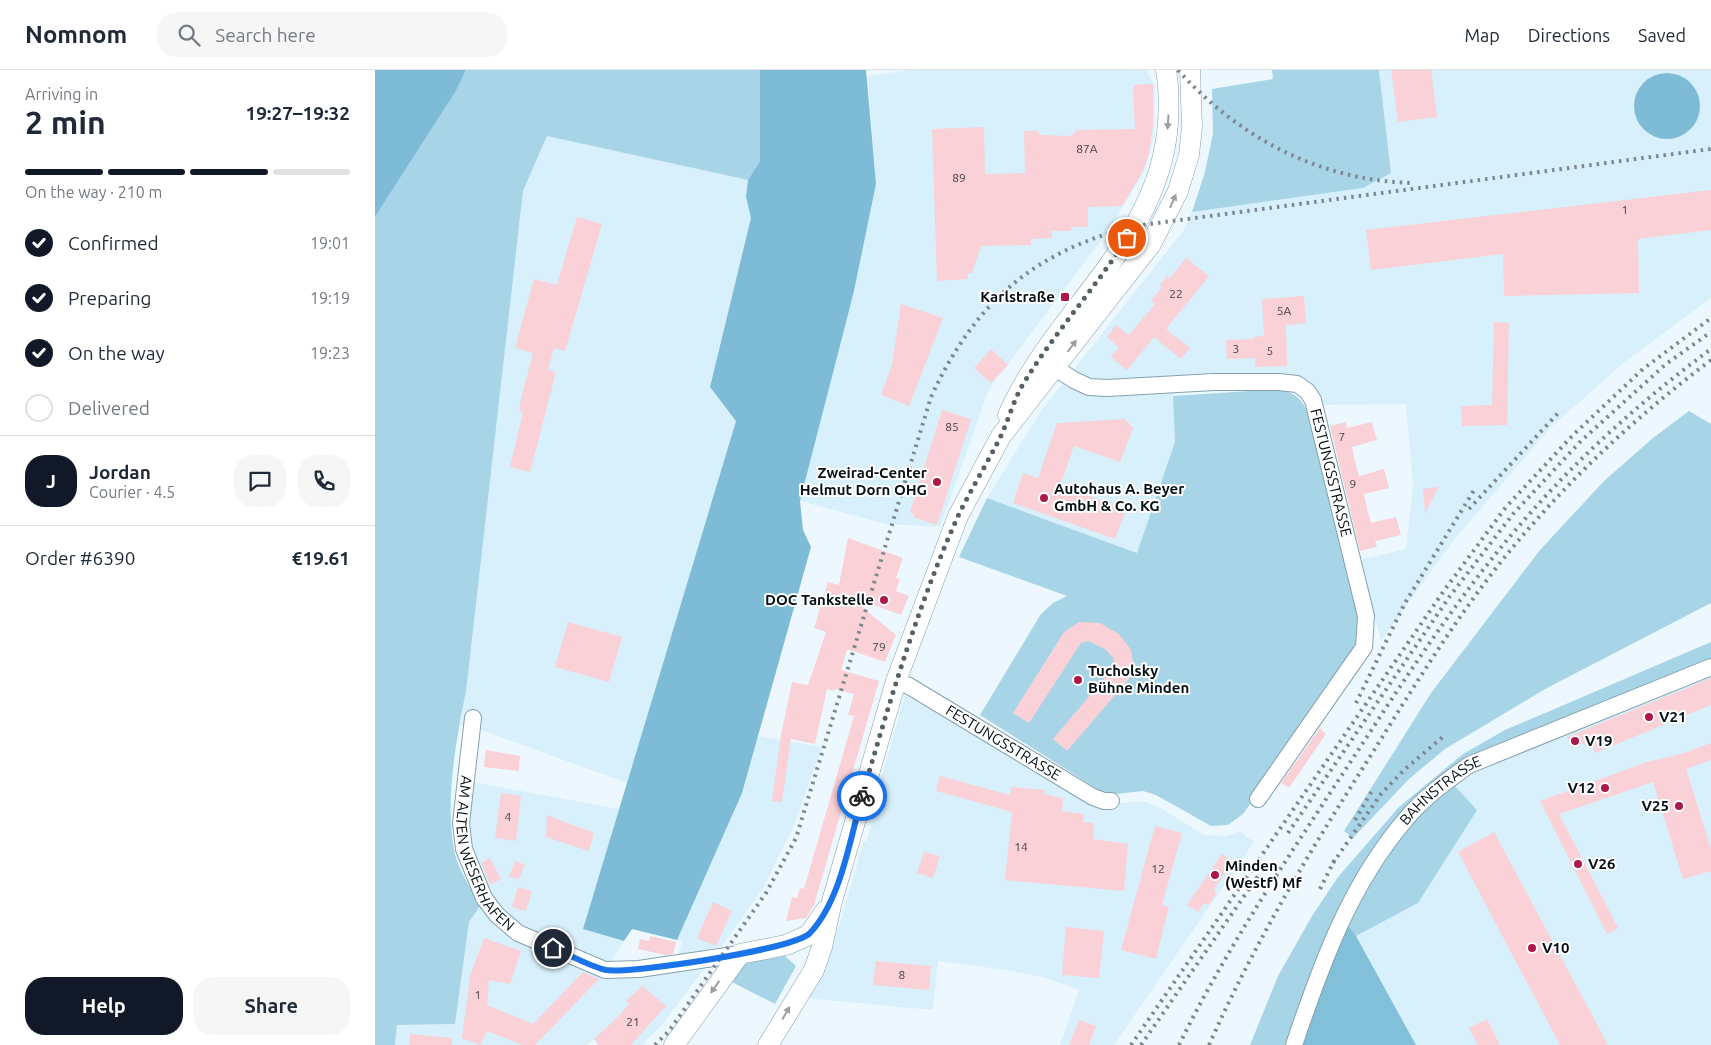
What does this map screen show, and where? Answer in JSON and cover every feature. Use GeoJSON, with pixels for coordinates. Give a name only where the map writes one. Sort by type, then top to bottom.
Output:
{"type":"FeatureCollection","features":[{"type":"Feature","properties":{"kind":"main road"},"geometry":{"type":"LineString","coordinates":[[768,1045],[814,970],[895,681],[959,516],[1001,436],[1111,264],[1145,207],[1159,171],[1166,140],[1169,107],[1165,70]]}},
{"type":"Feature","properties":{"kind":"main road"},"geometry":{"type":"LineString","coordinates":[[1048,363],[1127,276],[1151,244],[1164,221],[1177,191],[1189,155],[1192,127],[1190,70]]}},
{"type":"Feature","properties":{"kind":"main road"},"geometry":{"type":"LineString","coordinates":[[1111,264],[1127,276]]}},
{"type":"Feature","properties":{"kind":"main road"},"geometry":{"type":"LineString","coordinates":[[673,1045],[740,954],[786,946],[809,935],[832,901]]}},
{"type":"Feature","properties":{"kind":"main road"},"geometry":{"type":"LineString","coordinates":[[786,946],[803,956],[805,982]]}},
{"type":"Feature","properties":{"kind":"street","name":"FESTUNGSSTRASSE"},"geometry":{"type":"LineString","coordinates":[[1048,363],[1089,387],[1107,388],[1214,382],[1279,382],[1297,384],[1307,391],[1313,400],[1366,616],[1364,647],[1259,799]]}},
{"type":"Feature","properties":{"kind":"street","name":"BAHNSTRASSE"},"geometry":{"type":"LineString","coordinates":[[1294,1045],[1329,945],[1366,873],[1406,818],[1438,788],[1469,765],[1711,666]]}},
{"type":"Feature","properties":{"kind":"street","name":"FESTUNGSSTRASSE"},"geometry":{"type":"LineString","coordinates":[[895,681],[950,710],[1093,797],[1104,802],[1111,801]]}},
{"type":"Feature","properties":{"kind":"street","name":"AM ALTEN WESERHAFEN"},"geometry":{"type":"LineString","coordinates":[[473,718],[461,823],[464,850],[484,898],[497,915],[518,933],[605,970],[639,968],[740,954]]}},
{"type":"Feature","properties":{"kind":"shaded area"},"geometry":{"type":"Polygon","coordinates":[[[375,70],[466,70],[456,91],[375,217],[375,70]]]}},
{"type":"Feature","properties":{"kind":"shaded area"},"geometry":{"type":"Polygon","coordinates":[[[466,70],[760,70],[760,161],[748,180],[547,136],[523,191],[466,691],[455,751],[451,794],[452,835],[455,854],[480,906],[469,922],[455,1024],[397,1025],[395,1045],[375,1045],[375,217],[456,91],[466,70]]]}},
{"type":"Feature","properties":{"kind":"shaded area"},"geometry":{"type":"Polygon","coordinates":[[[760,70],[866,70],[876,184],[854,291],[800,501],[803,530],[811,547],[742,793],[677,940],[632,929],[624,941],[583,929],[736,421],[710,387],[751,218],[746,197],[748,180],[760,161],[760,70]]]}},
{"type":"Feature","properties":{"kind":"shaded area"},"geometry":{"type":"Polygon","coordinates":[[[909,70],[1146,70],[1155,86],[1154,136],[1144,173],[1101,241],[989,389],[940,527],[886,524],[800,501],[854,291],[876,184],[868,76],[909,70]]]}},
{"type":"Feature","properties":{"kind":"shaded area"},"geometry":{"type":"Polygon","coordinates":[[[1272,70],[1379,70],[1391,173],[1363,188],[1192,212],[1205,172],[1213,133],[1212,89],[1273,79],[1272,70]]]}},
{"type":"Feature","properties":{"kind":"shaded area"},"geometry":{"type":"Polygon","coordinates":[[[1379,70],[1711,70],[1711,298],[1626,361],[1551,427],[1453,541],[1381,641],[1360,560],[1406,549],[1413,484],[1406,404],[1321,405],[1304,381],[1292,374],[1173,377],[1175,442],[1137,553],[987,498],[1041,411],[1183,231],[1192,212],[1363,188],[1391,173],[1379,70]]]}},
{"type":"Feature","properties":{"kind":"shaded area"},"geometry":{"type":"Polygon","coordinates":[[[1673,73],[1691,82],[1698,93],[1700,106],[1698,119],[1691,130],[1680,137],[1661,139],[1643,130],[1636,119],[1634,100],[1643,82],[1654,75],[1673,73]]]}},
{"type":"Feature","properties":{"kind":"shaded area"},"geometry":{"type":"Polygon","coordinates":[[[547,136],[748,180],[746,197],[751,218],[710,387],[736,420],[627,783],[478,729],[461,725],[523,191],[547,136]]]}},
{"type":"Feature","properties":{"kind":"shaded area"},"geometry":{"type":"Polygon","coordinates":[[[1281,389],[1298,398],[1308,413],[1360,615],[1355,656],[1243,814],[1228,825],[1211,826],[1156,795],[1143,791],[1107,795],[980,715],[1041,614],[1053,603],[1067,596],[959,557],[987,498],[1137,553],[1175,442],[1173,396],[1281,389]]]}},
{"type":"Feature","properties":{"kind":"shaded area"},"geometry":{"type":"Polygon","coordinates":[[[1689,411],[1711,424],[1711,603],[1547,688],[1445,749],[1409,779],[1353,838],[1344,831],[1431,693],[1540,550],[1604,481],[1653,438],[1689,411]]]}},
{"type":"Feature","properties":{"kind":"shaded area"},"geometry":{"type":"Polygon","coordinates":[[[1711,642],[1711,660],[1477,754],[1453,784],[1477,810],[1418,903],[1356,936],[1347,924],[1286,1045],[1250,1045],[1278,976],[1312,916],[1338,877],[1399,807],[1463,754],[1505,730],[1711,642]]]}},
{"type":"Feature","properties":{"kind":"shaded area"},"geometry":{"type":"Polygon","coordinates":[[[1711,674],[1711,1045],[1416,1045],[1356,936],[1418,903],[1452,783],[1473,768],[1711,674]]]}},
{"type":"Feature","properties":{"kind":"shaded area"},"geometry":{"type":"Polygon","coordinates":[[[905,696],[1102,805],[1143,801],[1159,807],[1204,835],[1227,836],[1239,831],[1254,842],[1114,1045],[1060,1045],[1079,990],[1043,977],[1006,970],[938,961],[933,1010],[805,998],[838,930],[864,841],[867,841],[880,791],[878,790],[905,696]]]}},
{"type":"Feature","properties":{"kind":"shaded area"},"geometry":{"type":"Polygon","coordinates":[[[758,736],[822,747],[793,828],[763,888],[722,946],[678,957],[682,942],[677,940],[741,793],[758,736]]]}},
{"type":"Feature","properties":{"kind":"shaded area"},"geometry":{"type":"Polygon","coordinates":[[[472,782],[619,809],[583,929],[624,941],[610,963],[528,930],[503,910],[487,889],[475,864],[467,826],[472,782]]]}},
{"type":"Feature","properties":{"kind":"shaded area"},"geometry":{"type":"Polygon","coordinates":[[[480,906],[603,977],[706,966],[663,1024],[642,1045],[599,1045],[594,1039],[586,1045],[395,1045],[397,1025],[455,1024],[469,922],[480,906]]]}},
{"type":"Feature","properties":{"kind":"shaded area"},"geometry":{"type":"Polygon","coordinates":[[[1347,924],[1356,936],[1416,1045],[1302,1045],[1333,951],[1347,924]]]}},
{"type":"Feature","properties":{"kind":"shaded area"},"geometry":{"type":"Polygon","coordinates":[[[784,955],[796,966],[775,1004],[730,981],[745,962],[784,955]]]}},
{"type":"Feature","properties":{"kind":"building"},"geometry":{"type":"Polygon","coordinates":[[[1391,70],[1431,70],[1437,117],[1398,122],[1391,70]]]}},
{"type":"Feature","properties":{"kind":"building"},"geometry":{"type":"Polygon","coordinates":[[[1153,84],[1153,125],[1149,154],[1143,171],[1122,206],[1088,207],[1088,227],[1071,227],[1071,231],[1052,231],[1052,238],[1031,239],[1031,245],[981,246],[972,273],[968,273],[968,279],[937,281],[932,129],[984,127],[985,174],[1025,173],[1024,131],[1037,131],[1041,135],[1071,136],[1077,130],[1135,129],[1133,85],[1153,84]]]}},
{"type":"Feature","properties":{"kind":"building"},"geometry":{"type":"Polygon","coordinates":[[[1711,190],[1711,230],[1638,239],[1639,293],[1504,296],[1503,254],[1371,270],[1366,230],[1711,190]]]}},
{"type":"Feature","properties":{"kind":"building"},"geometry":{"type":"Polygon","coordinates":[[[577,217],[602,224],[565,351],[554,348],[548,370],[556,372],[530,472],[510,467],[523,412],[519,411],[521,399],[533,353],[515,348],[534,279],[557,285],[577,217]]]}},
{"type":"Feature","properties":{"kind":"building"},"geometry":{"type":"Polygon","coordinates":[[[1186,258],[1209,276],[1166,329],[1190,348],[1181,359],[1154,337],[1127,370],[1111,357],[1119,347],[1107,337],[1116,325],[1129,335],[1155,304],[1151,301],[1162,287],[1160,285],[1167,276],[1170,278],[1186,258]]]}},
{"type":"Feature","properties":{"kind":"building"},"geometry":{"type":"Polygon","coordinates":[[[1304,296],[1306,323],[1286,325],[1287,366],[1255,367],[1255,358],[1227,359],[1226,340],[1254,339],[1254,337],[1264,336],[1262,299],[1304,296]]]}},
{"type":"Feature","properties":{"kind":"building"},"geometry":{"type":"Polygon","coordinates":[[[901,304],[943,318],[909,406],[881,395],[892,365],[901,304]]]}},
{"type":"Feature","properties":{"kind":"building"},"geometry":{"type":"Polygon","coordinates":[[[1494,322],[1509,323],[1507,425],[1462,426],[1461,406],[1492,405],[1494,322]]]}},
{"type":"Feature","properties":{"kind":"building"},"geometry":{"type":"Polygon","coordinates":[[[991,349],[1008,365],[991,383],[974,368],[991,349]]]}},
{"type":"Feature","properties":{"kind":"building"},"geometry":{"type":"Polygon","coordinates":[[[942,410],[971,419],[937,525],[913,517],[914,514],[910,512],[942,410]]]}},
{"type":"Feature","properties":{"kind":"building"},"geometry":{"type":"Polygon","coordinates":[[[1125,419],[1133,428],[1120,462],[1074,446],[1060,486],[1126,509],[1115,539],[1013,503],[1023,473],[1038,478],[1057,423],[1125,419]]]}},
{"type":"Feature","properties":{"kind":"building"},"geometry":{"type":"Polygon","coordinates":[[[1346,422],[1347,428],[1372,422],[1377,440],[1352,447],[1355,462],[1359,476],[1384,469],[1389,488],[1364,494],[1367,509],[1371,523],[1396,517],[1401,535],[1375,541],[1377,547],[1360,551],[1330,426],[1346,422]]]}},
{"type":"Feature","properties":{"kind":"building"},"geometry":{"type":"Polygon","coordinates":[[[1439,487],[1425,513],[1423,489],[1439,487]]]}},
{"type":"Feature","properties":{"kind":"building"},"geometry":{"type":"Polygon","coordinates":[[[848,538],[903,558],[896,578],[900,579],[896,591],[909,596],[901,615],[847,595],[896,635],[885,662],[847,649],[841,670],[879,681],[814,905],[806,918],[786,921],[792,897],[797,898],[800,888],[804,889],[854,716],[848,715],[854,694],[827,689],[815,744],[791,739],[782,802],[772,801],[781,735],[792,682],[808,685],[826,632],[814,628],[828,582],[839,585],[848,538]]]}},
{"type":"Feature","properties":{"kind":"building"},"geometry":{"type":"Polygon","coordinates":[[[568,622],[622,637],[609,682],[555,667],[568,622]]]}},
{"type":"Feature","properties":{"kind":"building"},"geometry":{"type":"Polygon","coordinates":[[[1079,622],[1100,623],[1119,634],[1131,650],[1134,669],[1128,680],[1067,751],[1053,739],[1114,667],[1114,659],[1105,649],[1088,641],[1081,643],[1029,723],[1013,713],[1064,632],[1079,622]]]}},
{"type":"Feature","properties":{"kind":"building","name":"V21"},"geometry":{"type":"Polygon","coordinates":[[[1711,678],[1711,705],[1595,753],[1590,741],[1572,748],[1567,737],[1711,678]]]}},
{"type":"Feature","properties":{"kind":"building"},"geometry":{"type":"Polygon","coordinates":[[[1320,728],[1326,734],[1289,788],[1281,783],[1320,728]]]}},
{"type":"Feature","properties":{"kind":"building"},"geometry":{"type":"Polygon","coordinates":[[[1711,743],[1711,760],[1686,769],[1711,849],[1711,871],[1683,879],[1653,782],[1559,814],[1618,928],[1607,934],[1540,801],[1647,762],[1681,754],[1711,743]]]}},
{"type":"Feature","properties":{"kind":"building"},"geometry":{"type":"Polygon","coordinates":[[[486,750],[520,756],[519,771],[484,767],[486,750]]]}},
{"type":"Feature","properties":{"kind":"building"},"geometry":{"type":"Polygon","coordinates":[[[940,776],[1010,795],[1011,787],[1045,790],[1044,794],[1063,798],[1062,811],[1083,814],[1083,822],[1094,823],[1093,839],[1128,844],[1124,891],[1005,880],[1012,812],[936,791],[940,776]]]}},
{"type":"Feature","properties":{"kind":"building"},"geometry":{"type":"Polygon","coordinates":[[[501,793],[521,796],[516,841],[495,838],[501,793]]]}},
{"type":"Feature","properties":{"kind":"building"},"geometry":{"type":"Polygon","coordinates":[[[547,815],[594,833],[589,851],[546,837],[547,815]]]}},
{"type":"Feature","properties":{"kind":"building"},"geometry":{"type":"Polygon","coordinates":[[[1155,826],[1182,833],[1162,905],[1169,907],[1156,959],[1121,950],[1155,826]]]}},
{"type":"Feature","properties":{"kind":"building","name":"V10"},"geometry":{"type":"Polygon","coordinates":[[[1494,832],[1608,1045],[1560,1045],[1458,852],[1494,832]]]}},
{"type":"Feature","properties":{"kind":"building"},"geometry":{"type":"Polygon","coordinates":[[[924,852],[940,856],[933,878],[917,873],[924,852]]]}},
{"type":"Feature","properties":{"kind":"building","name":"Minden (Westf) Mf"},"geometry":{"type":"Polygon","coordinates":[[[1222,854],[1233,862],[1214,889],[1216,894],[1209,905],[1204,903],[1198,912],[1187,905],[1222,854]]]}},
{"type":"Feature","properties":{"kind":"building"},"geometry":{"type":"Polygon","coordinates":[[[490,858],[501,879],[490,885],[481,863],[490,858]]]}},
{"type":"Feature","properties":{"kind":"building"},"geometry":{"type":"Polygon","coordinates":[[[515,861],[525,865],[519,879],[509,877],[515,861]]]}},
{"type":"Feature","properties":{"kind":"building"},"geometry":{"type":"Polygon","coordinates":[[[518,887],[532,891],[526,911],[512,907],[518,887]]]}},
{"type":"Feature","properties":{"kind":"building"},"geometry":{"type":"Polygon","coordinates":[[[713,902],[732,911],[716,946],[697,938],[713,902]]]}},
{"type":"Feature","properties":{"kind":"building"},"geometry":{"type":"Polygon","coordinates":[[[1066,927],[1104,931],[1099,978],[1062,975],[1066,927]]]}},
{"type":"Feature","properties":{"kind":"building"},"geometry":{"type":"Polygon","coordinates":[[[650,936],[676,942],[673,954],[665,955],[638,949],[640,939],[649,941],[650,936]]]}},
{"type":"Feature","properties":{"kind":"building"},"geometry":{"type":"Polygon","coordinates":[[[484,938],[521,951],[510,984],[489,980],[487,1005],[533,1024],[583,972],[599,979],[535,1045],[523,1045],[487,1031],[480,1045],[462,1038],[470,976],[484,938]]]}},
{"type":"Feature","properties":{"kind":"building"},"geometry":{"type":"Polygon","coordinates":[[[876,961],[931,966],[929,990],[873,985],[876,961]]]}},
{"type":"Feature","properties":{"kind":"building"},"geometry":{"type":"Polygon","coordinates":[[[642,986],[666,1006],[631,1045],[599,1045],[594,1039],[620,1015],[629,1004],[626,1001],[642,986]]]}},
{"type":"Feature","properties":{"kind":"building"},"geometry":{"type":"Polygon","coordinates":[[[1487,1019],[1500,1045],[1478,1045],[1469,1028],[1487,1019]]]}},
{"type":"Feature","properties":{"kind":"building"},"geometry":{"type":"Polygon","coordinates":[[[1079,1020],[1096,1026],[1089,1045],[1069,1045],[1079,1020]]]}},
{"type":"Feature","properties":{"kind":"building"},"geometry":{"type":"Polygon","coordinates":[[[410,1034],[452,1038],[452,1045],[409,1045],[410,1034]]]}},
{"type":"Feature","properties":{"kind":"railway"},"geometry":{"type":"LineString","coordinates":[[1178,70],[1202,95],[1228,116],[1255,136],[1284,152],[1315,165],[1347,174],[1380,180],[1414,183]]}},
{"type":"Feature","properties":{"kind":"railway"},"geometry":{"type":"LineString","coordinates":[[655,1045],[669,1031],[766,893],[796,838],[931,397],[948,363],[967,334],[988,308],[1012,285],[1038,266],[1067,250],[1099,237],[1135,226],[1711,149]]}},
{"type":"Feature","properties":{"kind":"railway"},"geometry":{"type":"LineString","coordinates":[[1131,1045],[1443,592],[1506,507],[1573,435],[1643,369],[1711,318]]}},
{"type":"Feature","properties":{"kind":"railway"},"geometry":{"type":"LineString","coordinates":[[1288,833],[1450,596],[1513,514],[1581,441],[1666,364],[1711,332]]}},
{"type":"Feature","properties":{"kind":"railway"},"geometry":{"type":"LineString","coordinates":[[1179,1045],[1214,979],[1272,882],[1400,687],[1469,588],[1519,526],[1586,454],[1659,389],[1711,349]]}},
{"type":"Feature","properties":{"kind":"railway"},"geometry":{"type":"LineString","coordinates":[[1209,1045],[1244,972],[1302,866],[1424,671],[1485,582],[1531,526],[1594,459],[1639,418],[1711,360]]}},
{"type":"Feature","properties":{"kind":"railway"},"geometry":{"type":"LineString","coordinates":[[1469,509],[1560,411]]}},
{"type":"Feature","properties":{"kind":"railway"},"geometry":{"type":"LineString","coordinates":[[1356,703],[1405,603],[1476,487]]}},
{"type":"Feature","properties":{"kind":"railway"},"geometry":{"type":"LineString","coordinates":[[1333,863],[1381,794],[1404,770],[1444,736]]}},
{"type":"Feature","properties":{"kind":"railway"},"geometry":{"type":"LineString","coordinates":[[1355,820],[1373,789]]}},
{"type":"Feature","properties":{"kind":"railway"},"geometry":{"type":"LineString","coordinates":[[1320,889],[1336,857]]}},
{"type":"Feature","properties":{"kind":"railway"},"geometry":{"type":"LineString","coordinates":[[1141,1045],[1258,876]]}},
{"type":"Feature","properties":{"kind":"way so far"},"geometry":{"type":"LineString","coordinates":[[862,796],[895,681],[936,571],[977,478],[1001,436],[1008,414],[1022,386],[1040,358],[1111,264],[1127,238]]}},
{"type":"Feature","properties":{"kind":"place","name":"Karlstraße"},"geometry":{"type":"Point","coordinates":[1065,297]}},
{"type":"Feature","properties":{"kind":"place","name":"Zweirad-Center Helmut Dorn OHG"},"geometry":{"type":"Point","coordinates":[937,482]}},
{"type":"Feature","properties":{"kind":"place","name":"Autohaus A. Beyer GmbH & Co. KG"},"geometry":{"type":"Point","coordinates":[1044,498]}},
{"type":"Feature","properties":{"kind":"place","name":"DOC Tankstelle"},"geometry":{"type":"Point","coordinates":[884,600]}},
{"type":"Feature","properties":{"kind":"place","name":"Tucholsky Bühne Minden"},"geometry":{"type":"Point","coordinates":[1078,680]}},
{"type":"Feature","properties":{"kind":"place","name":"V21"},"geometry":{"type":"Point","coordinates":[1649,717]}},
{"type":"Feature","properties":{"kind":"place","name":"V19"},"geometry":{"type":"Point","coordinates":[1575,741]}},
{"type":"Feature","properties":{"kind":"place","name":"V12"},"geometry":{"type":"Point","coordinates":[1605,788]}},
{"type":"Feature","properties":{"kind":"place","name":"V25"},"geometry":{"type":"Point","coordinates":[1679,806]}},
{"type":"Feature","properties":{"kind":"place","name":"V26"},"geometry":{"type":"Point","coordinates":[1578,864]}},
{"type":"Feature","properties":{"kind":"place","name":"Minden (Westf) Mf"},"geometry":{"type":"Point","coordinates":[1215,875]}},
{"type":"Feature","properties":{"kind":"place","name":"V10"},"geometry":{"type":"Point","coordinates":[1532,948]}},
{"type":"Feature","properties":{"kind":"route"},"geometry":{"type":"LineString","coordinates":[[553,948],[605,970],[676,964],[740,954],[786,946],[809,935],[832,901],[862,796]]}}]}
